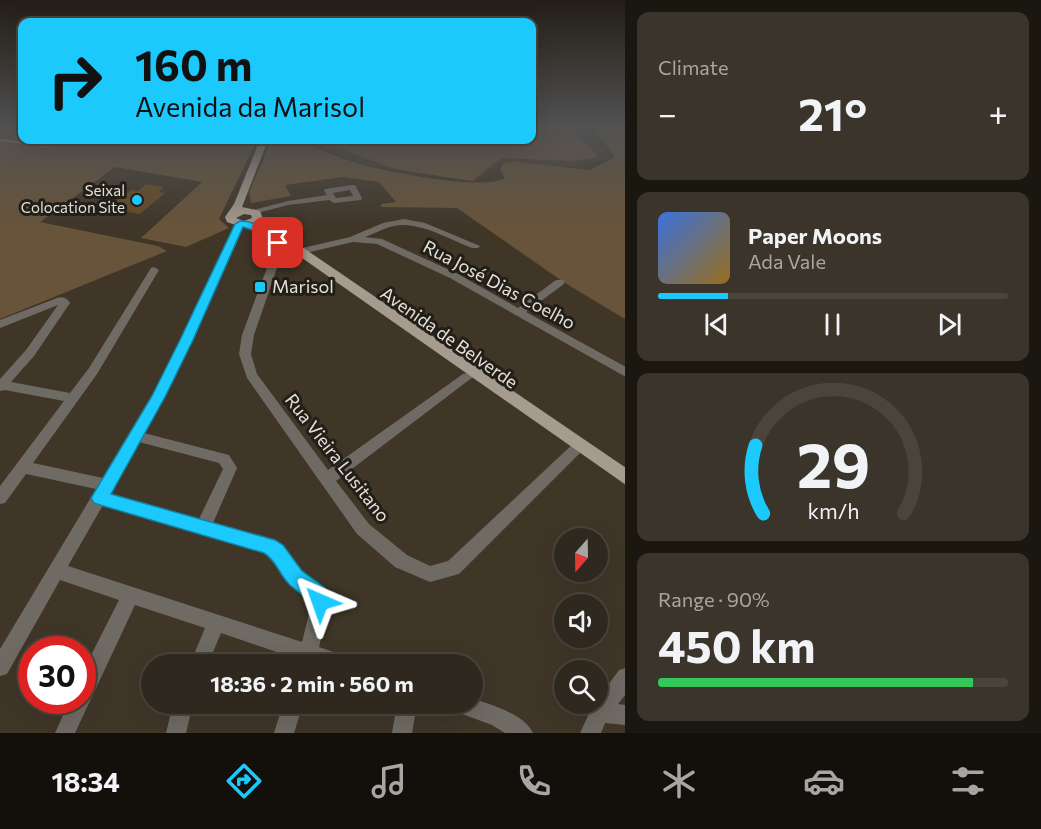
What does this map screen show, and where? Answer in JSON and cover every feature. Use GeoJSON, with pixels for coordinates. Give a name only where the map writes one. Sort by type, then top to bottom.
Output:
{"type":"FeatureCollection","features":[{"type":"Feature","properties":{"kind":"main road"},"geometry":{"type":"LineString","coordinates":[[247,217],[239,204],[256,159]]}},
{"type":"Feature","properties":{"kind":"main road"},"geometry":{"type":"LineString","coordinates":[[242,193],[247,217]]}},
{"type":"Feature","properties":{"kind":"main road","name":"Avenida de Belverde"},"geometry":{"type":"LineString","coordinates":[[247,217],[278,243],[295,251],[577,449],[625,486]]}},
{"type":"Feature","properties":{"kind":"main road","name":"Avenida de Belverde"},"geometry":{"type":"LineString","coordinates":[[247,217],[259,223],[467,377],[625,477]]}},
{"type":"Feature","properties":{"kind":"street"},"geometry":{"type":"LineString","coordinates":[[0,667],[136,436],[187,340],[247,217],[288,203],[332,197]]}},
{"type":"Feature","properties":{"kind":"street"},"geometry":{"type":"LineString","coordinates":[[276,257],[353,239],[396,222],[413,222],[475,246]]}},
{"type":"Feature","properties":{"kind":"street"},"geometry":{"type":"LineString","coordinates":[[374,230],[379,241]]}},
{"type":"Feature","properties":{"kind":"street","name":"Rua José Dias Coelho"},"geometry":{"type":"LineString","coordinates":[[353,239],[379,241],[454,276],[625,372]]}},
{"type":"Feature","properties":{"kind":"street","name":"Rua Vieira Lusitano"},"geometry":{"type":"LineString","coordinates":[[278,243],[276,257],[248,335],[245,354],[251,375],[363,529],[401,561],[430,574],[453,568],[577,449]]}},
{"type":"Feature","properties":{"kind":"street"},"geometry":{"type":"LineString","coordinates":[[0,498],[103,356],[154,270]]}},
{"type":"Feature","properties":{"kind":"street"},"geometry":{"type":"LineString","coordinates":[[518,313],[560,282]]}},
{"type":"Feature","properties":{"kind":"street"},"geometry":{"type":"LineString","coordinates":[[0,324],[61,300],[65,303],[60,313],[1,386],[73,398]]}},
{"type":"Feature","properties":{"kind":"street"},"geometry":{"type":"LineString","coordinates":[[326,480],[467,377]]}},
{"type":"Feature","properties":{"kind":"street"},"geometry":{"type":"LineString","coordinates":[[136,436],[224,459],[230,468],[203,527]]}},
{"type":"Feature","properties":{"kind":"street"},"geometry":{"type":"LineString","coordinates":[[22,467],[104,491],[203,527],[272,548],[296,577],[317,593],[319,608],[307,654]]}},
{"type":"Feature","properties":{"kind":"street"},"geometry":{"type":"LineString","coordinates":[[57,571],[216,624],[293,654]]}},
{"type":"Feature","properties":{"kind":"street"},"geometry":{"type":"LineString","coordinates":[[96,666],[131,595]]}},
{"type":"Feature","properties":{"kind":"street"},"geometry":{"type":"LineString","coordinates":[[203,654],[216,624]]}},
{"type":"Feature","properties":{"kind":"street"},"geometry":{"type":"LineString","coordinates":[[608,701],[625,678]]}},
{"type":"Feature","properties":{"kind":"street"},"geometry":{"type":"LineString","coordinates":[[483,712],[498,717],[523,733]]}},
{"type":"Feature","properties":{"kind":"street"},"geometry":{"type":"LineString","coordinates":[[608,713],[625,715]]}},
{"type":"Feature","properties":{"kind":"street"},"geometry":{"type":"LineString","coordinates":[[65,733],[74,714]]}},
{"type":"Feature","properties":{"kind":"street"},"geometry":{"type":"LineString","coordinates":[[176,733],[181,714]]}},
{"type":"Feature","properties":{"kind":"street"},"geometry":{"type":"LineString","coordinates":[[284,733],[290,714]]}},
{"type":"Feature","properties":{"kind":"street"},"geometry":{"type":"LineString","coordinates":[[402,733],[405,714]]}},
{"type":"Feature","properties":{"kind":"street"},"geometry":{"type":"LineString","coordinates":[[590,733],[599,714]]}},
{"type":"Feature","properties":{"kind":"shaded area"},"geometry":{"type":"Polygon","coordinates":[[[0,159],[248,159],[219,219],[229,228],[186,247],[141,238],[202,182],[115,167],[40,222],[158,246],[167,251],[0,319],[0,159]]]}},
{"type":"Feature","properties":{"kind":"shaded area"},"geometry":{"type":"Polygon","coordinates":[[[264,159],[346,159],[434,179],[476,182],[505,178],[500,169],[504,162],[589,170],[611,159],[625,159],[625,319],[565,283],[457,208],[381,207],[381,204],[396,202],[379,182],[343,177],[285,185],[291,196],[251,203],[249,192],[264,159]]]}},
{"type":"Feature","properties":{"kind":"shaded area"},"geometry":{"type":"Polygon","coordinates":[[[351,159],[606,159],[574,167],[503,161],[475,182],[367,165],[351,159]]]}},
{"type":"Feature","properties":{"kind":"shaded area"},"geometry":{"type":"Polygon","coordinates":[[[369,159],[499,159],[472,181],[395,169],[369,159]]]}},
{"type":"Feature","properties":{"kind":"shaded area"},"geometry":{"type":"Polygon","coordinates":[[[530,159],[584,159],[572,161],[530,159]]]}},
{"type":"Feature","properties":{"kind":"building","name":"Seixal Colocation Site"},"geometry":{"type":"Polygon","coordinates":[[[146,184],[164,187],[159,192],[165,193],[140,214],[107,208],[131,190],[138,191],[146,184]]]}},
{"type":"Feature","properties":{"kind":"place","name":"Seixal Colocation Site"},"geometry":{"type":"Point","coordinates":[137,200]}},
{"type":"Feature","properties":{"kind":"place","name":"Marisol"},"geometry":{"type":"Point","coordinates":[260,287]}},
{"type":"Feature","properties":{"kind":"route"},"geometry":{"type":"LineString","coordinates":[[278,243],[259,229],[240,224],[158,397],[100,498],[268,546],[277,551],[296,577],[317,593],[320,602]]}}]}
